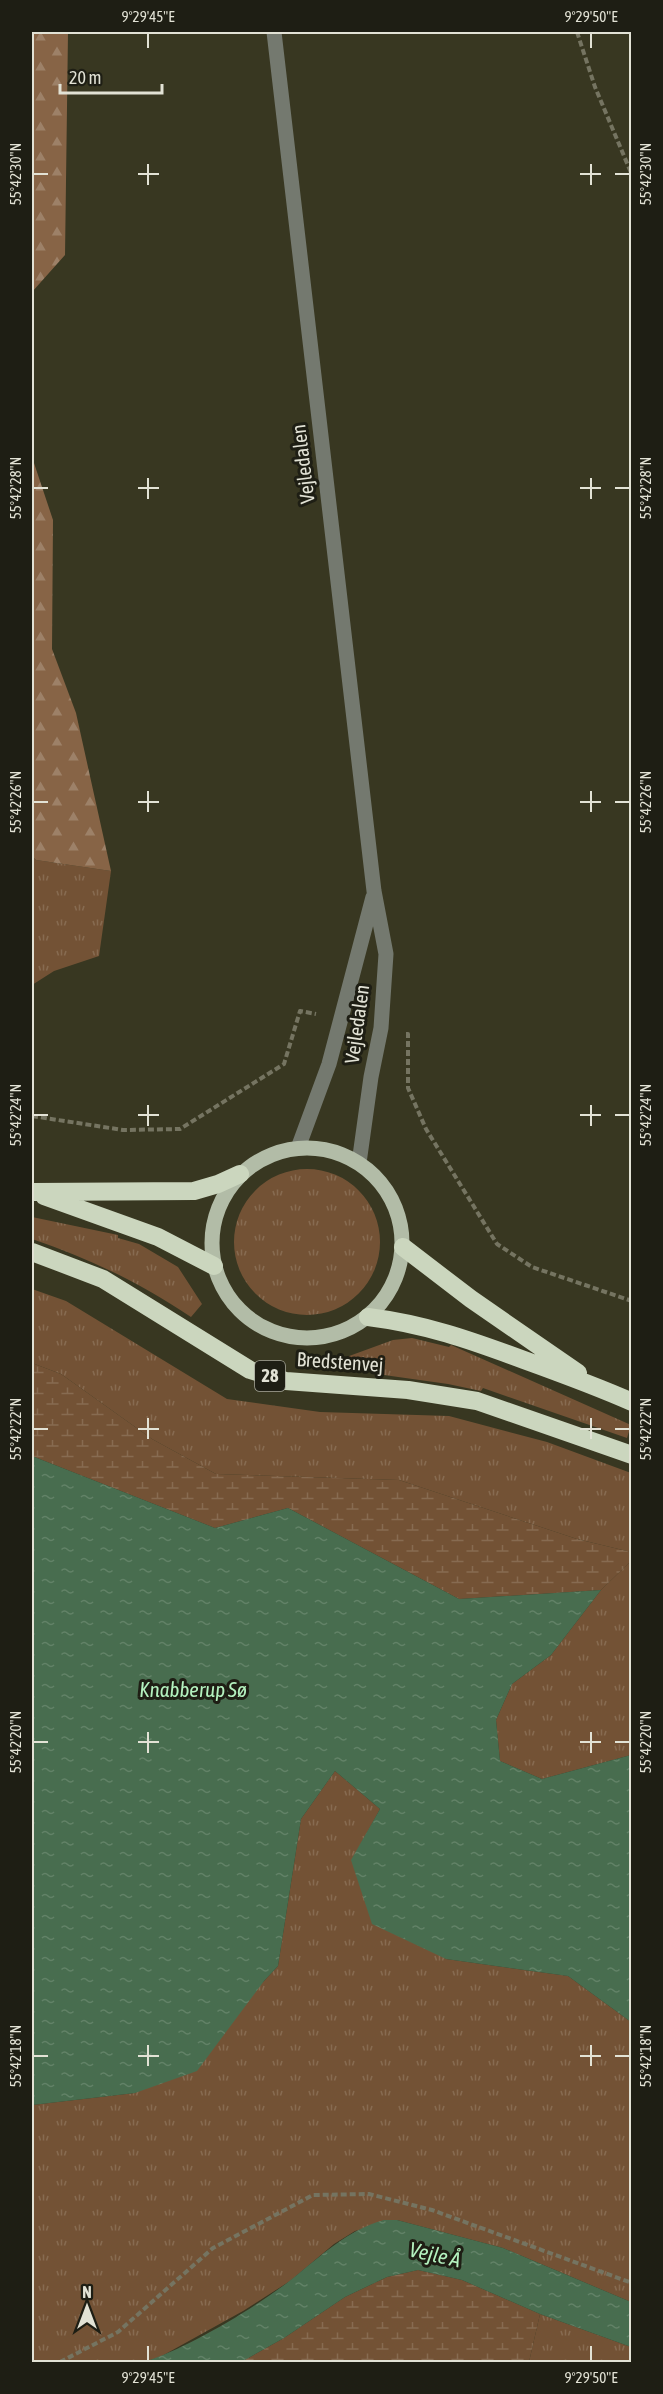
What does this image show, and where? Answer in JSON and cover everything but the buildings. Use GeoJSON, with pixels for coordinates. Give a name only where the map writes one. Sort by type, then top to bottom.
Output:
{"type":"FeatureCollection","features":[{"type":"Feature","properties":{"kind":"highway","name":"28"},"geometry":{"type":"LineString","coordinates":[[32,1192],[194,1191],[240,1174]]}},
{"type":"Feature","properties":{"kind":"highway","name":"28"},"geometry":{"type":"LineString","coordinates":[[32,1192],[158,1238],[214,1266]]}},
{"type":"Feature","properties":{"kind":"highway"},"geometry":{"type":"LineString","coordinates":[[403,1247],[471,1299],[599,1388]]}},
{"type":"Feature","properties":{"kind":"highway","name":"Bredstenvej"},"geometry":{"type":"LineString","coordinates":[[32,1252],[103,1279],[250,1370],[286,1381],[408,1390],[477,1401],[632,1455]]}},
{"type":"Feature","properties":{"kind":"highway"},"geometry":{"type":"LineString","coordinates":[[368,1317],[402,1321],[449,1332],[632,1402]]}},
{"type":"Feature","properties":{"kind":"main road","name":"28"},"geometry":{"type":"LineString","coordinates":[[298,1148],[319,1148],[340,1153],[359,1163],[381,1183],[396,1208],[402,1227],[403,1247],[398,1273],[386,1297],[368,1317],[351,1328],[330,1336],[309,1339],[278,1334],[249,1319],[233,1305],[221,1287],[214,1266],[211,1246],[215,1216],[227,1190],[240,1174],[257,1161],[277,1152],[298,1148]]}},
{"type":"Feature","properties":{"kind":"street","name":"Vejledalen"},"geometry":{"type":"LineString","coordinates":[[274,32],[374,891],[386,954],[381,1028],[371,1077],[359,1163]]}},
{"type":"Feature","properties":{"kind":"street","name":"Vejledalen"},"geometry":{"type":"LineString","coordinates":[[298,1148],[329,1064],[374,891]]}},
{"type":"Feature","properties":{"kind":"path"},"geometry":{"type":"LineString","coordinates":[[577,32],[595,87],[632,175]]}},
{"type":"Feature","properties":{"kind":"path"},"geometry":{"type":"LineString","coordinates":[[60,2362],[118,2332],[213,2248],[313,2195],[369,2194],[432,2210],[632,2283]]}},
{"type":"Feature","properties":{"kind":"green space"},"geometry":{"type":"Polygon","coordinates":[[[32,32],[68,32],[65,255],[32,292],[32,32]]]}},
{"type":"Feature","properties":{"kind":"green space"},"geometry":{"type":"Polygon","coordinates":[[[32,457],[53,520],[52,649],[76,713],[111,871],[36,860],[32,856],[32,457]]]}},
{"type":"Feature","properties":{"kind":"green space"},"geometry":{"type":"Polygon","coordinates":[[[32,856],[36,860],[111,871],[99,956],[54,971],[32,985],[32,856]]]}},
{"type":"Feature","properties":{"kind":"green space"},"geometry":{"type":"Polygon","coordinates":[[[307,1169],[321,1170],[335,1175],[348,1181],[359,1190],[368,1201],[374,1214],[379,1228],[379,1256],[374,1270],[368,1283],[359,1294],[348,1303],[335,1309],[321,1314],[307,1315],[293,1314],[279,1309],[266,1303],[255,1294],[246,1283],[240,1270],[235,1256],[234,1242],[235,1228],[240,1214],[246,1201],[255,1190],[266,1181],[279,1175],[293,1170],[307,1169]]]}},
{"type":"Feature","properties":{"kind":"green space"},"geometry":{"type":"Polygon","coordinates":[[[32,1217],[118,1235],[118,1238],[139,1244],[178,1267],[202,1304],[191,1317],[114,1272],[32,1239],[32,1217]]]}},
{"type":"Feature","properties":{"kind":"green space"},"geometry":{"type":"Polygon","coordinates":[[[32,1289],[66,1301],[227,1399],[320,1412],[449,1416],[547,1442],[631,1473],[631,1552],[577,1539],[399,1480],[216,1474],[152,1439],[61,1374],[32,1363],[32,1289]]]}},
{"type":"Feature","properties":{"kind":"green space"},"geometry":{"type":"Polygon","coordinates":[[[412,1338],[449,1347],[451,1345],[631,1425],[627,1438],[483,1388],[481,1391],[377,1374],[377,1370],[342,1368],[341,1359],[393,1340],[412,1338]]]}},
{"type":"Feature","properties":{"kind":"green space"},"geometry":{"type":"Polygon","coordinates":[[[32,1363],[61,1374],[152,1439],[216,1474],[399,1480],[577,1539],[631,1552],[631,1561],[601,1590],[459,1599],[288,1508],[215,1528],[32,1456],[32,1363]]]}},
{"type":"Feature","properties":{"kind":"green space"},"geometry":{"type":"Polygon","coordinates":[[[631,1561],[631,1755],[542,1779],[500,1761],[496,1720],[512,1684],[551,1655],[601,1590],[631,1561]]]}},
{"type":"Feature","properties":{"kind":"green space"},"geometry":{"type":"Polygon","coordinates":[[[335,1771],[380,1809],[352,1860],[446,1959],[568,1976],[631,2022],[631,2302],[503,2248],[397,2220],[355,2231],[334,2244],[290,2281],[243,2311],[160,2357],[144,2362],[32,2362],[32,2105],[135,2093],[264,1981],[278,1966],[301,1819],[335,1771]]]}},
{"type":"Feature","properties":{"kind":"green space"},"geometry":{"type":"Polygon","coordinates":[[[418,2270],[462,2280],[540,2314],[529,2362],[241,2362],[284,2338],[345,2297],[387,2277],[418,2270]]]}},
{"type":"Feature","properties":{"kind":"green space"},"geometry":{"type":"Polygon","coordinates":[[[540,2314],[631,2347],[631,2362],[529,2362],[540,2314]]]}},
{"type":"Feature","properties":{"kind":"water","name":"Knabberup Sø"},"geometry":{"type":"Polygon","coordinates":[[[32,1456],[215,1528],[288,1508],[459,1599],[601,1590],[551,1655],[512,1684],[496,1720],[500,1761],[542,1779],[631,1755],[631,2022],[568,1976],[446,1959],[372,1924],[351,1860],[380,1809],[335,1771],[301,1819],[278,1966],[264,1981],[197,2071],[135,2093],[32,2105],[32,1456]]]}},
{"type":"Feature","properties":{"kind":"water","name":"Vejle Å"},"geometry":{"type":"Polygon","coordinates":[[[384,2220],[397,2220],[503,2248],[631,2302],[631,2347],[540,2314],[462,2280],[418,2270],[387,2277],[345,2297],[284,2338],[241,2362],[144,2362],[221,2326],[277,2290],[346,2237],[384,2220]]]}}]}
